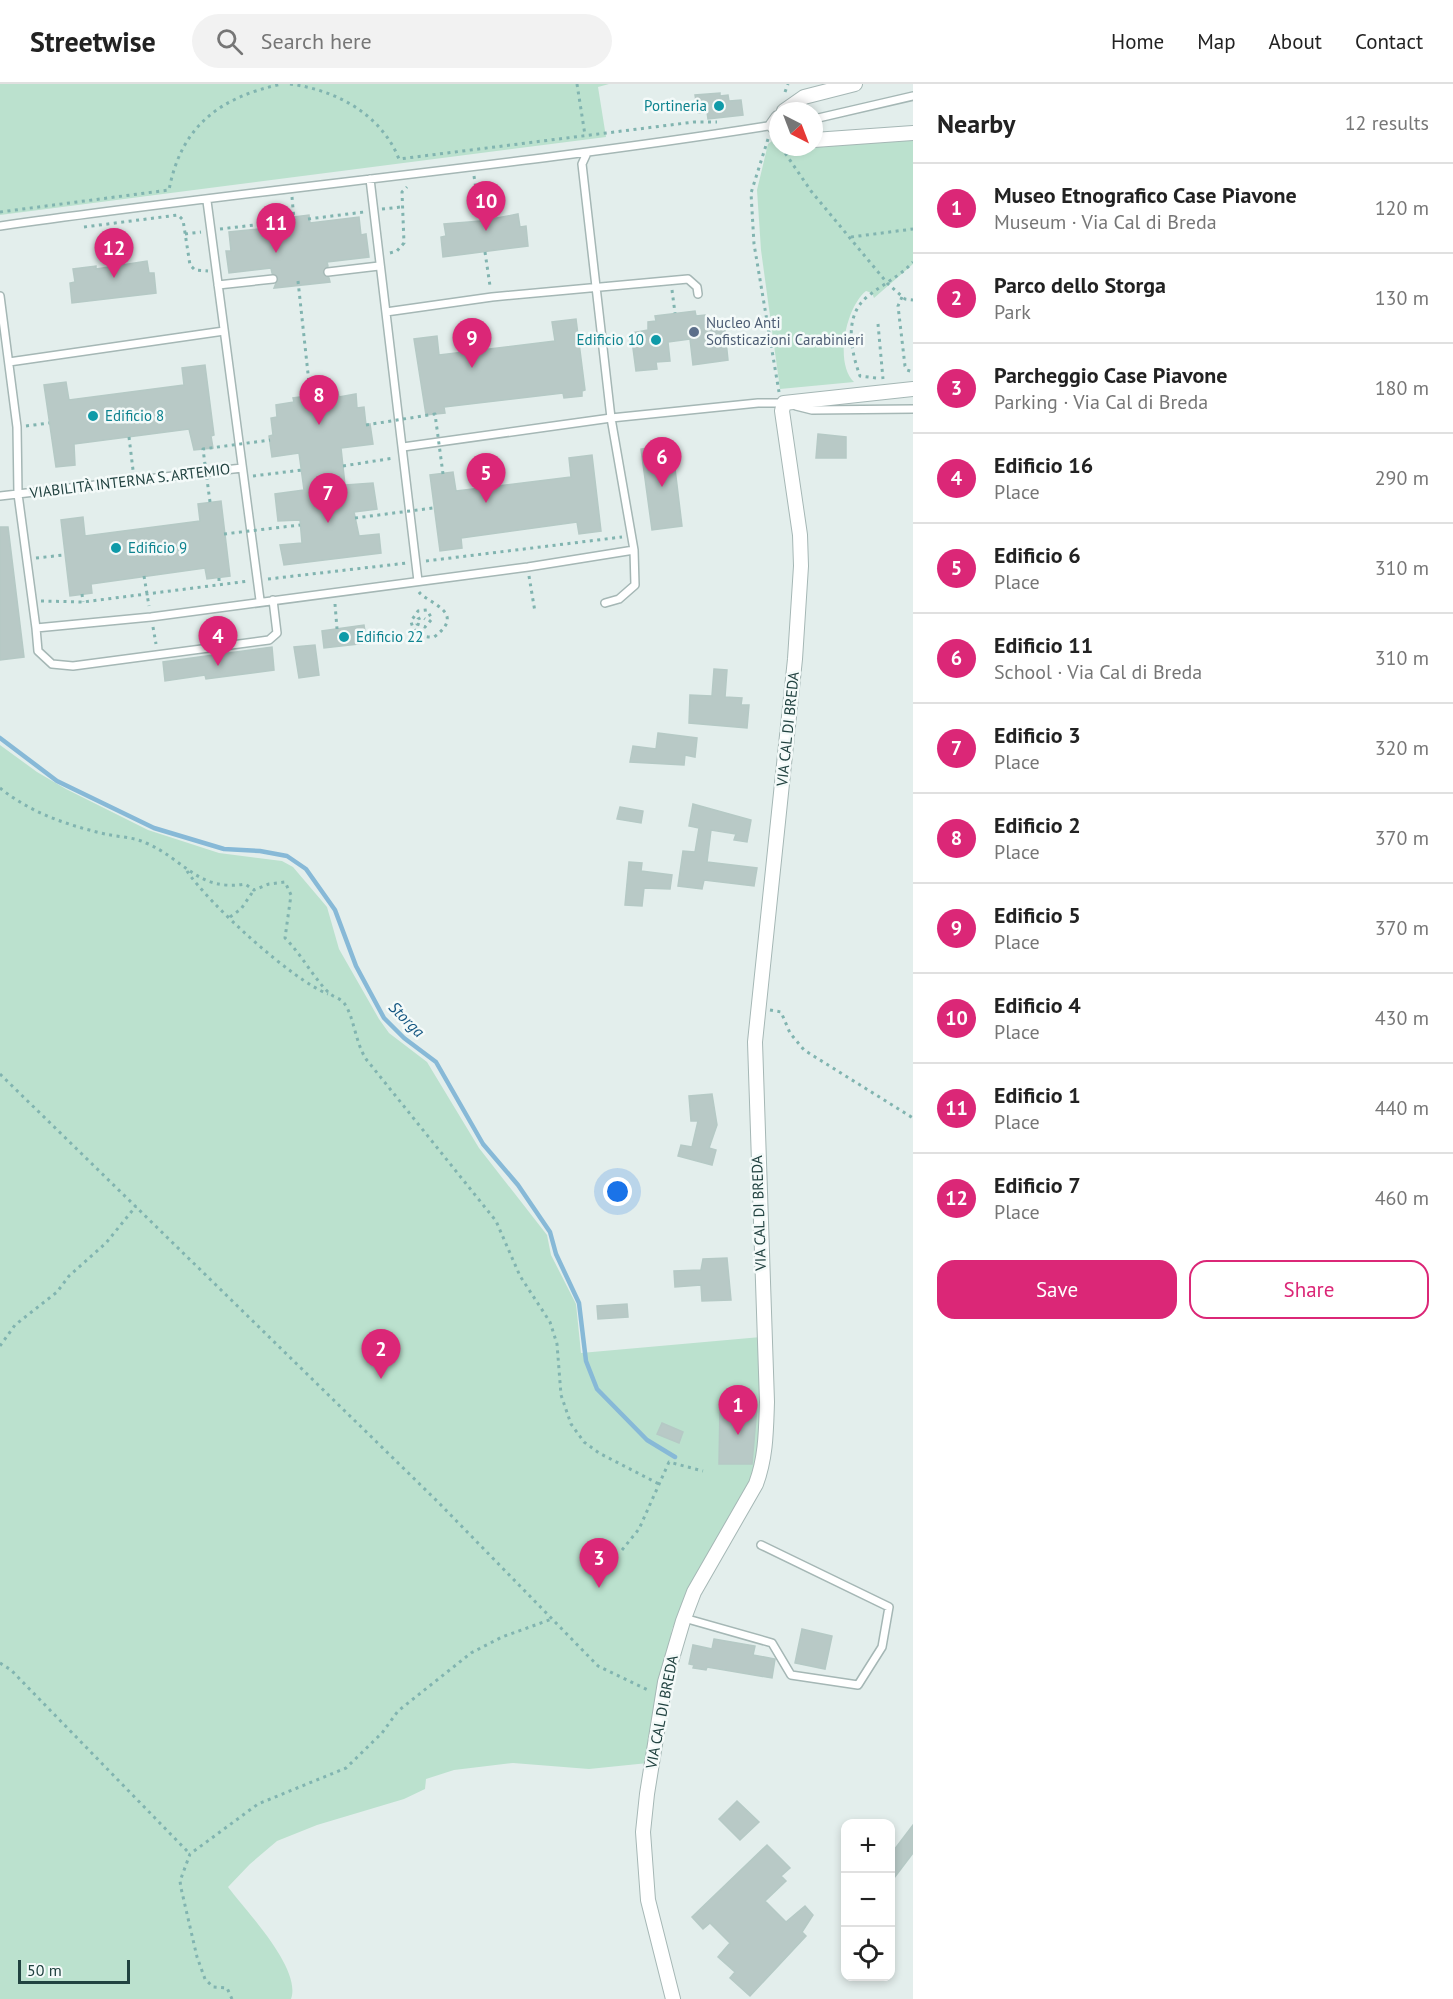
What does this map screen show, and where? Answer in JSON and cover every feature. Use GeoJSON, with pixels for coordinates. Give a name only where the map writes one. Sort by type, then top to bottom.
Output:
{"type":"FeatureCollection","features":[{"type":"Feature","properties":{"kind":"street"},"geometry":{"type":"LineString","coordinates":[[797,102],[804,97],[855,84]]}},
{"type":"Feature","properties":{"kind":"street"},"geometry":{"type":"LineString","coordinates":[[823,139],[913,134]]}},
{"type":"Feature","properties":{"kind":"street"},"geometry":{"type":"LineString","coordinates":[[784,403],[913,389]]}},
{"type":"Feature","properties":{"kind":"street","name":"VIA CAL DI BREDA"},"geometry":{"type":"LineString","coordinates":[[673,1999],[648,1900],[644,1851],[647,1794],[663,1696],[674,1650],[694,1592],[756,1484],[766,1443],[767,1402],[755,1079],[759,1009],[785,771],[801,577],[800,535],[782,411],[784,403]]}},
{"type":"Feature","properties":{"kind":"lane"},"geometry":{"type":"LineString","coordinates":[[823,117],[913,96]]}},
{"type":"Feature","properties":{"kind":"lane"},"geometry":{"type":"LineString","coordinates":[[0,226],[587,153],[769,125]]}},
{"type":"Feature","properties":{"kind":"lane"},"geometry":{"type":"LineString","coordinates":[[587,153],[582,164],[611,418],[634,550],[634,585],[619,599],[605,603]]}},
{"type":"Feature","properties":{"kind":"lane"},"geometry":{"type":"LineString","coordinates":[[370,179],[418,581]]}},
{"type":"Feature","properties":{"kind":"lane","name":"VIABILITÀ INTERNA S. ARTEMIO"},"geometry":{"type":"LineString","coordinates":[[207,201],[213,230],[260,600]]}},
{"type":"Feature","properties":{"kind":"lane"},"geometry":{"type":"LineString","coordinates":[[328,272],[380,268]]}},
{"type":"Feature","properties":{"kind":"lane"},"geometry":{"type":"LineString","coordinates":[[219,288],[273,279]]}},
{"type":"Feature","properties":{"kind":"lane"},"geometry":{"type":"LineString","coordinates":[[386,312],[492,297],[688,279],[697,287],[698,294]]}},
{"type":"Feature","properties":{"kind":"lane","name":"VIABILITÀ INTERNA S. ARTEMIO"},"geometry":{"type":"LineString","coordinates":[[0,296],[17,426],[18,494],[38,651],[52,664],[73,666],[269,640],[278,633],[273,600]]}},
{"type":"Feature","properties":{"kind":"lane"},"geometry":{"type":"LineString","coordinates":[[9,362],[225,331]]}},
{"type":"Feature","properties":{"kind":"lane"},"geometry":{"type":"LineString","coordinates":[[403,447],[611,418],[758,403],[784,403],[812,410],[913,409]]}},
{"type":"Feature","properties":{"kind":"lane","name":"VIABILITÀ INTERNA S. ARTEMIO"},"geometry":{"type":"LineString","coordinates":[[0,496],[242,468]]}},
{"type":"Feature","properties":{"kind":"lane"},"geometry":{"type":"LineString","coordinates":[[36,628],[151,617],[260,600],[528,567],[634,550]]}},
{"type":"Feature","properties":{"kind":"lane"},"geometry":{"type":"LineString","coordinates":[[684,1618],[772,1643],[791,1675],[858,1685],[882,1647],[889,1607],[761,1545]]}},
{"type":"Feature","properties":{"kind":"path"},"geometry":{"type":"LineString","coordinates":[[0,212],[169,190],[177,157],[185,140],[197,126],[230,102],[248,93],[282,84]]}},
{"type":"Feature","properties":{"kind":"path"},"geometry":{"type":"LineString","coordinates":[[290,84],[323,92],[356,106],[381,130],[399,159],[694,122],[722,122]]}},
{"type":"Feature","properties":{"kind":"path"},"geometry":{"type":"LineString","coordinates":[[577,84],[585,135]]}},
{"type":"Feature","properties":{"kind":"path"},"geometry":{"type":"LineString","coordinates":[[694,122],[697,136]]}},
{"type":"Feature","properties":{"kind":"path"},"geometry":{"type":"LineString","coordinates":[[769,146],[751,194],[754,244],[776,387],[784,403]]}},
{"type":"Feature","properties":{"kind":"path"},"geometry":{"type":"LineString","coordinates":[[787,156],[811,191],[888,284],[902,297],[913,300]]}},
{"type":"Feature","properties":{"kind":"path"},"geometry":{"type":"LineString","coordinates":[[464,177],[485,175]]}},
{"type":"Feature","properties":{"kind":"path"},"geometry":{"type":"LineString","coordinates":[[474,176],[482,221]]}},
{"type":"Feature","properties":{"kind":"path"},"geometry":{"type":"LineString","coordinates":[[380,268],[383,268],[382,254],[397,252],[404,243],[402,192],[412,184]]}},
{"type":"Feature","properties":{"kind":"path"},"geometry":{"type":"LineString","coordinates":[[291,190],[294,220]]}},
{"type":"Feature","properties":{"kind":"path"},"geometry":{"type":"LineString","coordinates":[[308,219],[401,207]]}},
{"type":"Feature","properties":{"kind":"path"},"geometry":{"type":"LineString","coordinates":[[79,227],[178,215],[183,220],[190,265],[195,270],[209,271],[211,288],[219,288]]}},
{"type":"Feature","properties":{"kind":"path"},"geometry":{"type":"LineString","coordinates":[[185,234],[280,222]]}},
{"type":"Feature","properties":{"kind":"path"},"geometry":{"type":"LineString","coordinates":[[851,237],[913,229]]}},
{"type":"Feature","properties":{"kind":"path"},"geometry":{"type":"LineString","coordinates":[[484,252],[492,297]]}},
{"type":"Feature","properties":{"kind":"path"},"geometry":{"type":"LineString","coordinates":[[878,324],[885,377],[883,379],[860,376],[849,339],[854,318],[866,297],[888,284],[913,262]]}},
{"type":"Feature","properties":{"kind":"path"},"geometry":{"type":"LineString","coordinates":[[298,283],[311,394]]}},
{"type":"Feature","properties":{"kind":"path"},"geometry":{"type":"LineString","coordinates":[[902,297],[898,306],[905,366],[906,370],[913,372]]}},
{"type":"Feature","properties":{"kind":"path"},"geometry":{"type":"LineString","coordinates":[[366,425],[435,414],[443,474]]}},
{"type":"Feature","properties":{"kind":"path"},"geometry":{"type":"LineString","coordinates":[[17,426],[49,423]]}},
{"type":"Feature","properties":{"kind":"path"},"geometry":{"type":"LineString","coordinates":[[129,437],[134,481]]}},
{"type":"Feature","properties":{"kind":"path"},"geometry":{"type":"LineString","coordinates":[[210,502],[203,449],[270,440]]}},
{"type":"Feature","properties":{"kind":"path"},"geometry":{"type":"LineString","coordinates":[[343,466],[404,456]]}},
{"type":"Feature","properties":{"kind":"path"},"geometry":{"type":"LineString","coordinates":[[243,477],[302,470]]}},
{"type":"Feature","properties":{"kind":"path"},"geometry":{"type":"LineString","coordinates":[[355,518],[434,508]]}},
{"type":"Feature","properties":{"kind":"path"},"geometry":{"type":"LineString","coordinates":[[224,534],[300,525]]}},
{"type":"Feature","properties":{"kind":"path"},"geometry":{"type":"LineString","coordinates":[[33,601],[83,602],[219,584],[525,550],[632,535]]}},
{"type":"Feature","properties":{"kind":"path"},"geometry":{"type":"LineString","coordinates":[[525,550],[535,612]]}},
{"type":"Feature","properties":{"kind":"path"},"geometry":{"type":"LineString","coordinates":[[28,560],[64,555]]}},
{"type":"Feature","properties":{"kind":"path"},"geometry":{"type":"LineString","coordinates":[[219,578],[219,584]]}},
{"type":"Feature","properties":{"kind":"path"},"geometry":{"type":"LineString","coordinates":[[418,581],[419,594],[441,606],[445,611],[443,627],[434,637],[421,636],[412,628],[411,621],[418,610],[428,610],[432,620],[425,627],[417,624],[418,619],[422,616],[425,619]]}},
{"type":"Feature","properties":{"kind":"path"},"geometry":{"type":"LineString","coordinates":[[334,592],[337,629]]}},
{"type":"Feature","properties":{"kind":"path"},"geometry":{"type":"LineString","coordinates":[[82,594],[83,602]]}},
{"type":"Feature","properties":{"kind":"path"},"geometry":{"type":"LineString","coordinates":[[0,788],[38,813],[87,830],[146,842],[186,870],[212,884],[230,887],[245,885],[254,890]]}},
{"type":"Feature","properties":{"kind":"path"},"geometry":{"type":"LineString","coordinates":[[186,870],[199,889],[287,969],[343,1002],[350,1014],[358,1045],[366,1059],[496,1221],[520,1276],[550,1322],[557,1344],[561,1395],[572,1424],[584,1442],[599,1453],[659,1484]]}},
{"type":"Feature","properties":{"kind":"path"},"geometry":{"type":"LineString","coordinates":[[230,917],[241,909],[254,890],[269,884],[285,882],[291,895],[285,938],[300,954],[330,995]]}},
{"type":"Feature","properties":{"kind":"path"},"geometry":{"type":"LineString","coordinates":[[759,1009],[781,1012],[790,1033],[804,1050],[913,1118]]}},
{"type":"Feature","properties":{"kind":"path"},"geometry":{"type":"LineString","coordinates":[[0,1074],[447,1510],[598,1666],[625,1681],[663,1696]]}},
{"type":"Feature","properties":{"kind":"path"},"geometry":{"type":"LineString","coordinates":[[0,1346],[15,1325],[57,1292],[69,1276],[106,1243],[136,1206]]}},
{"type":"Feature","properties":{"kind":"path"},"geometry":{"type":"LineString","coordinates":[[622,1550],[639,1529],[669,1462],[703,1471]]}},
{"type":"Feature","properties":{"kind":"path"},"geometry":{"type":"LineString","coordinates":[[232,1999],[227,1988],[213,1987],[205,1979],[197,1957],[180,1881],[190,1854],[258,1804],[346,1768],[382,1733],[398,1711],[471,1653],[502,1637],[552,1619]]}},
{"type":"Feature","properties":{"kind":"path"},"geometry":{"type":"LineString","coordinates":[[0,1663],[11,1670],[190,1854]]}},
{"type":"Feature","properties":{"kind":"green space"},"geometry":{"type":"Polygon","coordinates":[[[0,84],[609,84],[598,87],[606,137],[0,215],[0,84]]]}},
{"type":"Feature","properties":{"kind":"green space"},"geometry":{"type":"Polygon","coordinates":[[[913,137],[913,264],[874,298],[872,293],[866,291],[853,309],[845,335],[844,349],[848,373],[854,382],[780,389],[761,250],[757,190],[768,144],[769,156],[823,156],[823,141],[913,137]]]}},
{"type":"Feature","properties":{"kind":"green space"},"geometry":{"type":"Polygon","coordinates":[[[0,745],[37,772],[66,789],[148,830],[219,853],[282,861],[293,867],[327,907],[339,949],[379,1019],[389,1033],[427,1062],[479,1148],[547,1235],[551,1255],[576,1304],[581,1353],[761,1337],[764,1404],[757,1469],[709,1553],[672,1629],[648,1763],[589,1769],[513,1763],[454,1770],[426,1779],[425,1789],[404,1799],[317,1825],[277,1841],[228,1887],[281,1957],[292,1987],[291,1999],[0,1999],[0,745]]]}},
{"type":"Feature","properties":{"kind":"building","name":"Portineria"},"geometry":{"type":"Polygon","coordinates":[[[720,93],[720,96],[728,95],[729,101],[741,100],[743,115],[708,119],[707,112],[698,113],[695,95],[720,93]]]}},
{"type":"Feature","properties":{"kind":"building"},"geometry":{"type":"Polygon","coordinates":[[[518,214],[520,227],[526,226],[528,246],[443,257],[441,237],[446,236],[444,224],[481,221],[518,214]]]}},
{"type":"Feature","properties":{"kind":"building"},"geometry":{"type":"Polygon","coordinates":[[[309,215],[310,223],[359,217],[361,235],[366,234],[369,257],[327,262],[328,266],[323,273],[330,282],[274,288],[278,278],[272,273],[271,268],[229,273],[226,251],[231,251],[229,232],[279,227],[278,219],[309,215]]]}},
{"type":"Feature","properties":{"kind":"building"},"geometry":{"type":"Polygon","coordinates":[[[147,261],[149,273],[154,273],[156,293],[72,303],[70,283],[75,282],[73,269],[96,266],[96,269],[147,261]]]}},
{"type":"Feature","properties":{"kind":"building","name":"Edificio 10"},"geometry":{"type":"Polygon","coordinates":[[[695,311],[696,316],[705,315],[707,323],[724,322],[728,360],[693,365],[690,339],[668,342],[670,361],[656,362],[657,369],[636,371],[631,333],[648,330],[648,322],[656,321],[655,316],[695,311]]]}},
{"type":"Feature","properties":{"kind":"building"},"geometry":{"type":"Polygon","coordinates":[[[576,319],[585,390],[582,391],[582,396],[564,398],[563,393],[444,407],[445,413],[426,415],[414,339],[437,336],[439,355],[555,341],[552,322],[576,319]]]}},
{"type":"Feature","properties":{"kind":"building","name":"Edificio 8"},"geometry":{"type":"Polygon","coordinates":[[[205,365],[214,435],[211,436],[213,448],[194,450],[189,429],[74,444],[75,465],[56,467],[44,385],[66,382],[69,400],[184,385],[182,368],[205,365]]]}},
{"type":"Feature","properties":{"kind":"building"},"geometry":{"type":"Polygon","coordinates":[[[338,392],[339,397],[356,394],[357,408],[364,407],[366,425],[370,424],[373,444],[341,448],[345,485],[373,483],[377,509],[354,512],[359,536],[379,534],[381,553],[284,565],[280,545],[302,543],[300,520],[278,521],[275,494],[304,490],[299,453],[272,457],[269,436],[273,435],[271,418],[277,417],[276,405],[294,402],[293,398],[338,392]]]}},
{"type":"Feature","properties":{"kind":"building"},"geometry":{"type":"Polygon","coordinates":[[[818,434],[846,437],[846,458],[816,458],[818,434]]]}},
{"type":"Feature","properties":{"kind":"building"},"geometry":{"type":"Polygon","coordinates":[[[672,444],[682,526],[652,530],[641,449],[672,444]]]}},
{"type":"Feature","properties":{"kind":"building"},"geometry":{"type":"Polygon","coordinates":[[[592,455],[601,531],[579,534],[577,522],[461,538],[462,548],[440,551],[430,475],[453,472],[456,491],[571,477],[569,458],[592,455]]]}},
{"type":"Feature","properties":{"kind":"building","name":"Edificio 9"},"geometry":{"type":"Polygon","coordinates":[[[221,501],[230,576],[207,579],[205,568],[91,584],[92,593],[70,596],[61,520],[83,517],[85,536],[200,521],[198,504],[221,501]]]}},
{"type":"Feature","properties":{"kind":"building"},"geometry":{"type":"Polygon","coordinates":[[[0,527],[8,527],[24,657],[0,660],[0,527]]]}},
{"type":"Feature","properties":{"kind":"building","name":"Edificio 22"},"geometry":{"type":"Polygon","coordinates":[[[364,625],[367,643],[324,648],[322,631],[364,625]]]}},
{"type":"Feature","properties":{"kind":"building"},"geometry":{"type":"Polygon","coordinates":[[[315,645],[319,675],[299,678],[294,647],[315,645]]]}},
{"type":"Feature","properties":{"kind":"building"},"geometry":{"type":"Polygon","coordinates":[[[272,647],[274,670],[206,679],[205,675],[165,681],[163,662],[272,647]]]}},
{"type":"Feature","properties":{"kind":"building"},"geometry":{"type":"Polygon","coordinates":[[[714,669],[727,670],[725,697],[742,698],[741,705],[749,705],[747,728],[689,723],[690,695],[712,696],[714,669]]]}},
{"type":"Feature","properties":{"kind":"building"},"geometry":{"type":"Polygon","coordinates":[[[658,733],[697,738],[695,757],[685,755],[684,765],[630,762],[633,746],[656,749],[658,733]]]}},
{"type":"Feature","properties":{"kind":"building"},"geometry":{"type":"Polygon","coordinates":[[[693,804],[751,820],[747,842],[734,840],[736,834],[711,830],[707,862],[757,868],[754,886],[704,880],[702,889],[678,886],[683,851],[695,852],[699,828],[689,826],[693,804]]]}},
{"type":"Feature","properties":{"kind":"building"},"geometry":{"type":"Polygon","coordinates":[[[620,807],[643,811],[641,823],[617,819],[620,807]]]}},
{"type":"Feature","properties":{"kind":"building"},"geometry":{"type":"Polygon","coordinates":[[[629,862],[642,863],[641,871],[672,875],[670,889],[644,888],[642,906],[625,905],[629,862]]]}},
{"type":"Feature","properties":{"kind":"building"},"geometry":{"type":"Polygon","coordinates":[[[712,1094],[717,1125],[709,1148],[716,1150],[712,1165],[678,1156],[681,1145],[692,1147],[698,1121],[691,1121],[689,1096],[712,1094]]]}},
{"type":"Feature","properties":{"kind":"building"},"geometry":{"type":"Polygon","coordinates":[[[727,1258],[731,1300],[702,1301],[701,1285],[675,1287],[674,1271],[701,1270],[703,1259],[727,1258]]]}},
{"type":"Feature","properties":{"kind":"building"},"geometry":{"type":"Polygon","coordinates":[[[627,1304],[628,1317],[598,1319],[597,1306],[627,1304]]]}},
{"type":"Feature","properties":{"kind":"building"},"geometry":{"type":"Polygon","coordinates":[[[720,1405],[757,1406],[752,1464],[719,1464],[720,1405]]]}},
{"type":"Feature","properties":{"kind":"building"},"geometry":{"type":"Polygon","coordinates":[[[662,1423],[683,1432],[679,1443],[657,1434],[662,1423]]]}},
{"type":"Feature","properties":{"kind":"building"},"geometry":{"type":"Polygon","coordinates":[[[802,1629],[832,1636],[825,1669],[795,1663],[802,1629]]]}},
{"type":"Feature","properties":{"kind":"building"},"geometry":{"type":"Polygon","coordinates":[[[714,1639],[755,1646],[753,1655],[775,1659],[772,1678],[707,1667],[706,1670],[693,1668],[694,1665],[689,1664],[693,1645],[712,1649],[714,1639]]]}},
{"type":"Feature","properties":{"kind":"building"},"geometry":{"type":"Polygon","coordinates":[[[737,1801],[759,1822],[740,1840],[719,1819],[737,1801]]]}},
{"type":"Feature","properties":{"kind":"building"},"geometry":{"type":"Polygon","coordinates":[[[913,1825],[913,1853],[895,1877],[895,1849],[913,1825]]]}},
{"type":"Feature","properties":{"kind":"building"},"geometry":{"type":"Polygon","coordinates":[[[767,1845],[790,1868],[781,1876],[786,1881],[765,1901],[786,1922],[805,1906],[813,1915],[802,1932],[806,1936],[750,1996],[730,1978],[735,1972],[718,1957],[730,1943],[710,1923],[703,1929],[692,1917],[767,1845]]]}},
{"type":"Feature","properties":{"kind":"waterway","name":"Storga"},"geometry":{"type":"LineString","coordinates":[[0,738],[57,781],[154,828],[224,849],[260,851],[287,856],[306,869],[335,910],[356,966],[384,1018],[404,1038],[436,1062],[483,1144],[518,1185],[550,1232],[556,1254],[579,1303],[586,1361],[597,1389],[647,1440],[675,1457]]}},
{"type":"Feature","properties":{"kind":"place","name":"Portineria"},"geometry":{"type":"Point","coordinates":[719,106]}},
{"type":"Feature","properties":{"kind":"place","name":"Edificio 4"},"geometry":{"type":"Point","coordinates":[486,231]}},
{"type":"Feature","properties":{"kind":"place","name":"Edificio 1"},"geometry":{"type":"Point","coordinates":[276,253]}},
{"type":"Feature","properties":{"kind":"place","name":"Edificio 7"},"geometry":{"type":"Point","coordinates":[114,278]}},
{"type":"Feature","properties":{"kind":"place","name":"Nucleo Anti Sofisticazioni Carabinieri"},"geometry":{"type":"Point","coordinates":[694,332]}},
{"type":"Feature","properties":{"kind":"place","name":"Edificio 10"},"geometry":{"type":"Point","coordinates":[656,340]}},
{"type":"Feature","properties":{"kind":"place","name":"Edificio 5"},"geometry":{"type":"Point","coordinates":[472,368]}},
{"type":"Feature","properties":{"kind":"place","name":"Edificio 8"},"geometry":{"type":"Point","coordinates":[93,416]}},
{"type":"Feature","properties":{"kind":"place","name":"Edificio 2"},"geometry":{"type":"Point","coordinates":[319,425]}},
{"type":"Feature","properties":{"kind":"place","name":"Edificio 11"},"geometry":{"type":"Point","coordinates":[662,487]}},
{"type":"Feature","properties":{"kind":"place","name":"Edificio 6"},"geometry":{"type":"Point","coordinates":[486,503]}},
{"type":"Feature","properties":{"kind":"place","name":"Edificio 3"},"geometry":{"type":"Point","coordinates":[328,523]}},
{"type":"Feature","properties":{"kind":"place","name":"Edificio 9"},"geometry":{"type":"Point","coordinates":[116,548]}},
{"type":"Feature","properties":{"kind":"place","name":"Edificio 22"},"geometry":{"type":"Point","coordinates":[344,637]}},
{"type":"Feature","properties":{"kind":"place","name":"Edificio 16"},"geometry":{"type":"Point","coordinates":[218,666]}},
{"type":"Feature","properties":{"kind":"place","name":"Parco dello Storga"},"geometry":{"type":"Point","coordinates":[381,1379]}},
{"type":"Feature","properties":{"kind":"place","name":"Museo Etnografico Case Piavone"},"geometry":{"type":"Point","coordinates":[738,1435]}},
{"type":"Feature","properties":{"kind":"place","name":"Parcheggio Case Piavone"},"geometry":{"type":"Point","coordinates":[599,1588]}}]}
